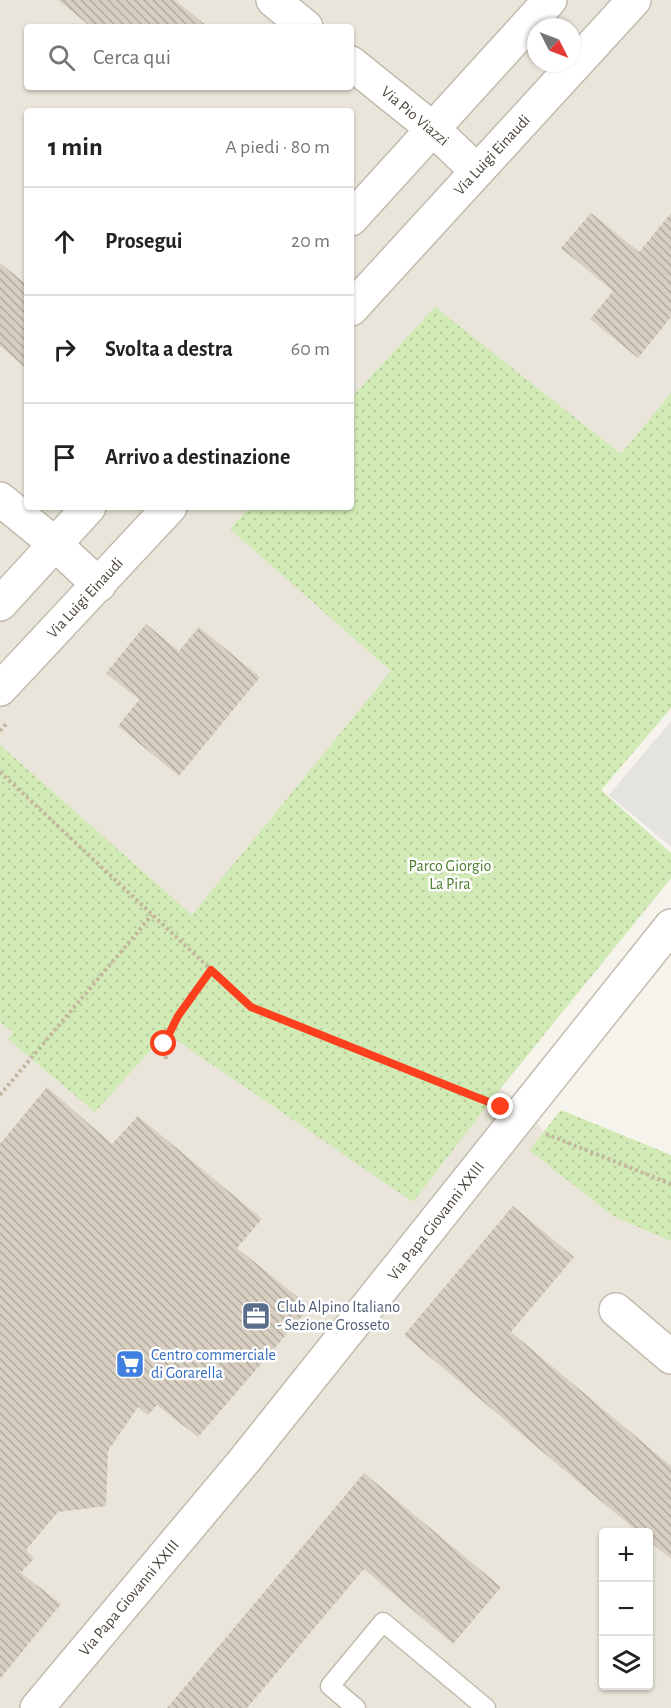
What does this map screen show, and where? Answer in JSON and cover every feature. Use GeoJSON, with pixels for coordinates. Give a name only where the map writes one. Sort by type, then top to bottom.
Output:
{"type":"FeatureCollection","features":[{"type":"Feature","properties":{"kind":"street"},"geometry":{"type":"LineString","coordinates":[[273,0],[302,24]]}},
{"type":"Feature","properties":{"kind":"street"},"geometry":{"type":"LineString","coordinates":[[354,216],[550,0]]}},
{"type":"Feature","properties":{"kind":"street","name":"Via Luigi Einaudi"},"geometry":{"type":"LineString","coordinates":[[354,306],[634,0]]}},
{"type":"Feature","properties":{"kind":"street","name":"Via Pio Viazzi"},"geometry":{"type":"LineString","coordinates":[[354,65],[433,129],[477,171]]}},
{"type":"Feature","properties":{"kind":"street"},"geometry":{"type":"LineString","coordinates":[[0,499],[55,544],[99,585]]}},
{"type":"Feature","properties":{"kind":"street"},"geometry":{"type":"LineString","coordinates":[[0,604],[86,510]]}},
{"type":"Feature","properties":{"kind":"street","name":"Via Luigi Einaudi"},"geometry":{"type":"LineString","coordinates":[[0,689],[167,510]]}},
{"type":"Feature","properties":{"kind":"street","name":"Via Papa Giovanni XXIII"},"geometry":{"type":"LineString","coordinates":[[37,1708],[244,1461],[671,926]]}},
{"type":"Feature","properties":{"kind":"street"},"geometry":{"type":"LineString","coordinates":[[616,1310],[671,1357]]}},
{"type":"Feature","properties":{"kind":"lane"},"geometry":{"type":"LineString","coordinates":[[356,1708],[330,1686],[383,1622],[486,1708]]}},
{"type":"Feature","properties":{"kind":"path"},"geometry":{"type":"LineString","coordinates":[[0,772],[251,1007],[490,1103]]}},
{"type":"Feature","properties":{"kind":"path"},"geometry":{"type":"LineString","coordinates":[[0,1095],[152,915]]}},
{"type":"Feature","properties":{"kind":"path"},"geometry":{"type":"LineString","coordinates":[[166,1059],[164,1044],[178,1016],[211,970]]}},
{"type":"Feature","properties":{"kind":"path"},"geometry":{"type":"LineString","coordinates":[[540,1132],[671,1184]]}},
{"type":"Feature","properties":{"kind":"shaded area"},"geometry":{"type":"Polygon","coordinates":[[[0,0],[671,0],[671,708],[601,790],[671,853],[671,878],[500,1089],[528,1109],[548,1138],[671,1202],[671,1708],[0,1708],[0,0]]]}},
{"type":"Feature","properties":{"kind":"shaded area"},"geometry":{"type":"Polygon","coordinates":[[[671,721],[671,847],[609,795],[671,721]]]}},
{"type":"Feature","properties":{"kind":"green space","name":"Parco Giorgio La Pira"},"geometry":{"type":"Polygon","coordinates":[[[435,307],[621,454],[671,393],[671,708],[601,790],[671,853],[671,878],[500,1089],[413,1202],[166,1033],[95,1112],[8,1039],[13,1032],[0,1022],[0,745],[192,915],[391,671],[230,529],[247,510],[354,510],[354,395],[435,307]]]}},
{"type":"Feature","properties":{"kind":"green space"},"geometry":{"type":"Polygon","coordinates":[[[561,1110],[671,1155],[671,1241],[613,1216],[529,1150],[561,1110]]]}},
{"type":"Feature","properties":{"kind":"building"},"geometry":{"type":"Polygon","coordinates":[[[58,0],[175,0],[204,24],[87,24],[58,0]]]}},
{"type":"Feature","properties":{"kind":"building"},"geometry":{"type":"Polygon","coordinates":[[[591,213],[639,252],[671,213],[671,317],[638,358],[590,319],[613,291],[561,248],[591,213]]]}},
{"type":"Feature","properties":{"kind":"building"},"geometry":{"type":"Polygon","coordinates":[[[0,263],[24,283],[24,366],[0,346],[0,263]]]}},
{"type":"Feature","properties":{"kind":"building"},"geometry":{"type":"Polygon","coordinates":[[[146,624],[179,651],[199,627],[260,677],[179,776],[118,726],[139,700],[106,673],[146,624]]]}},
{"type":"Feature","properties":{"kind":"building","name":"Centro commerciale di Gorarella"},"geometry":{"type":"Polygon","coordinates":[[[47,1087],[112,1144],[138,1116],[262,1219],[237,1248],[310,1307],[198,1437],[157,1405],[148,1415],[138,1407],[108,1451],[106,1506],[58,1512],[26,1550],[34,1558],[21,1573],[61,1604],[0,1679],[0,1144],[47,1087]]]}},
{"type":"Feature","properties":{"kind":"building"},"geometry":{"type":"Polygon","coordinates":[[[513,1206],[574,1257],[511,1332],[671,1466],[671,1559],[653,1544],[653,1528],[633,1528],[404,1335],[513,1206]]]}},
{"type":"Feature","properties":{"kind":"building"},"geometry":{"type":"Polygon","coordinates":[[[364,1473],[501,1587],[453,1644],[364,1569],[247,1708],[167,1708],[364,1473]]]}},
{"type":"Feature","properties":{"kind":"place","name":"Club Alpino Italiano - Sezione Grosseto"},"geometry":{"type":"Point","coordinates":[256,1316]}},
{"type":"Feature","properties":{"kind":"place","name":"Centro commerciale di Gorarella"},"geometry":{"type":"Point","coordinates":[130,1364]}},
{"type":"Feature","properties":{"kind":"route"},"geometry":{"type":"LineString","coordinates":[[164,1044],[178,1016],[211,970],[251,1007],[501,1107]]}}]}
